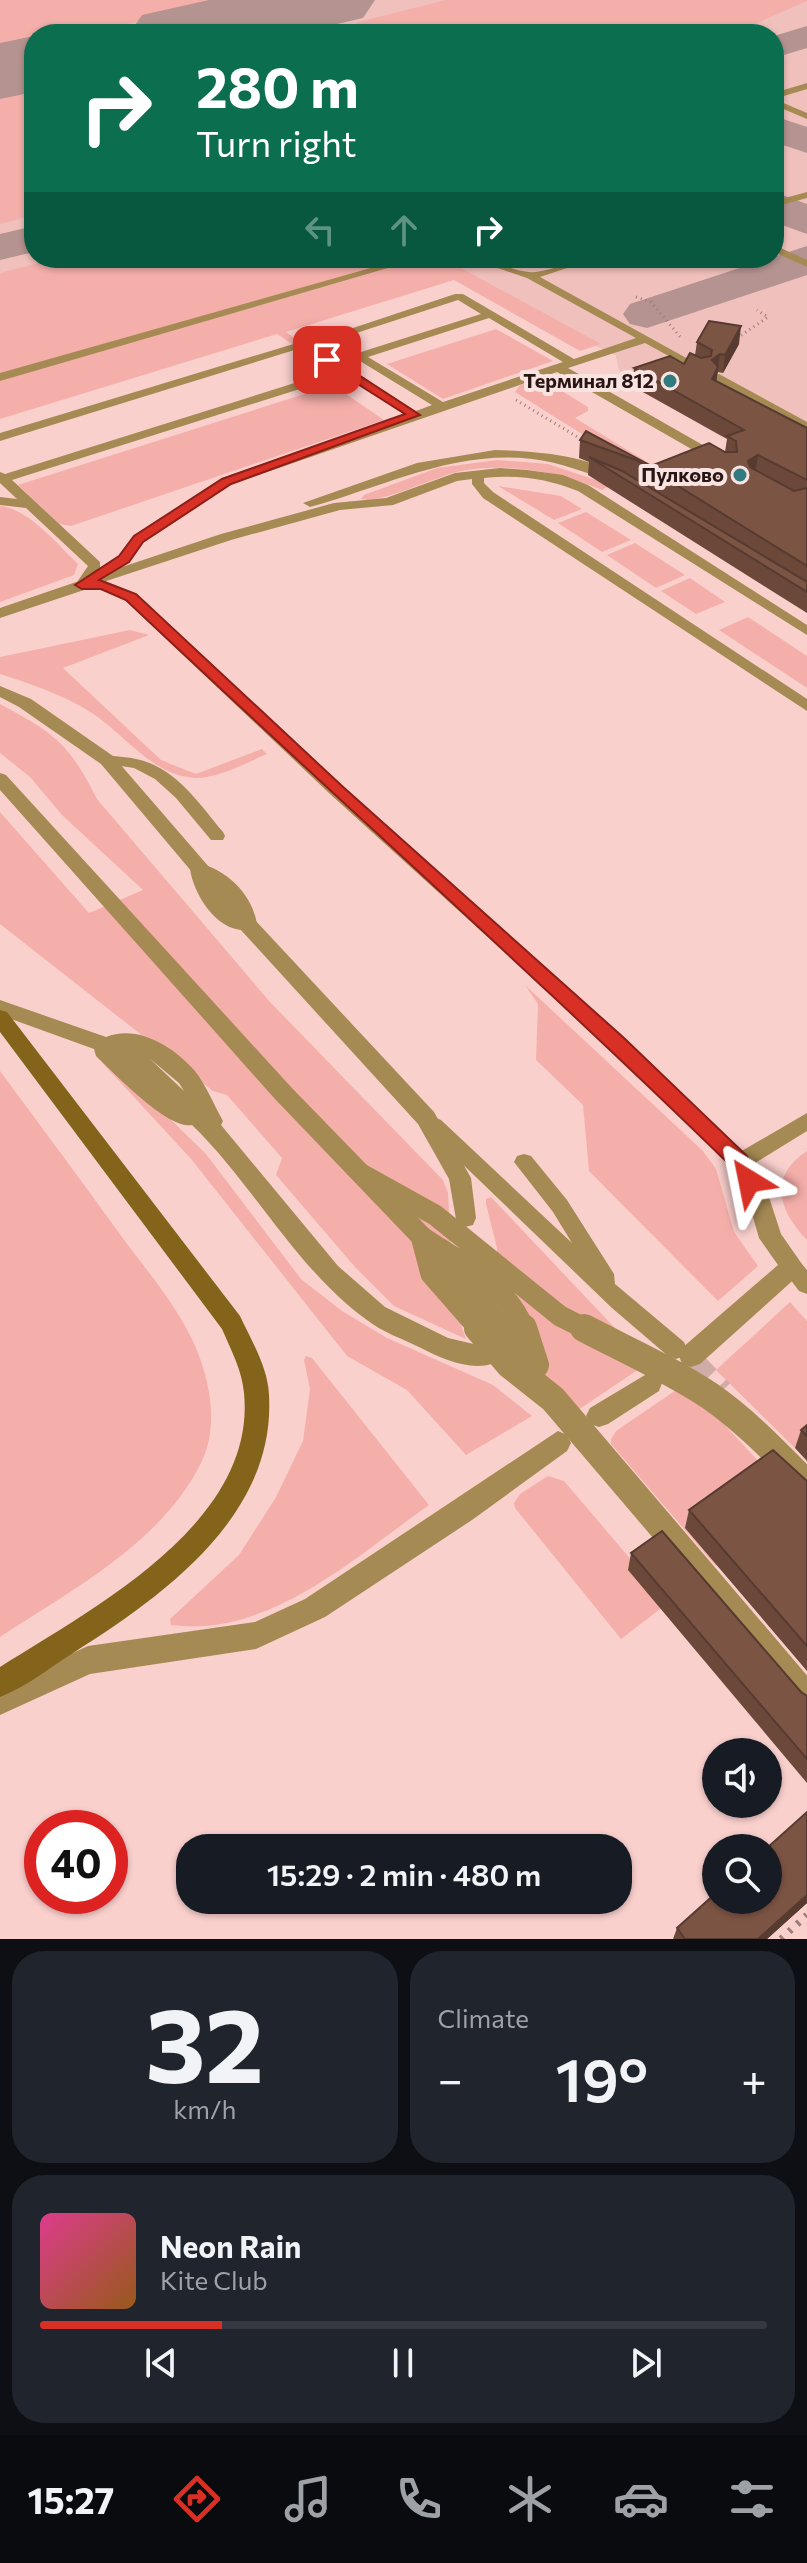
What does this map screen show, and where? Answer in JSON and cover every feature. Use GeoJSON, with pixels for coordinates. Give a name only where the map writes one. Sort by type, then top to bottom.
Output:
{"type":"FeatureCollection","features":[{"type":"Feature","properties":{"kind":"main road"},"geometry":{"type":"LineString","coordinates":[[0,1017],[231,1323],[248,1362],[257,1395],[254,1447],[246,1472],[213,1524],[147,1585],[0,1683]]}},
{"type":"Feature","properties":{"kind":"street"},"geometry":{"type":"LineString","coordinates":[[0,613],[82,585],[103,585],[131,597],[336,790],[617,1043],[740,1162],[759,1200],[771,1238],[800,1276],[683,1352]]}},
{"type":"Feature","properties":{"kind":"street"},"geometry":{"type":"LineString","coordinates":[[0,691],[25,703],[107,760],[199,869],[202,890],[226,916],[247,924],[426,1118],[460,1178],[465,1218]]}},
{"type":"Feature","properties":{"kind":"street"},"geometry":{"type":"LineString","coordinates":[[0,779],[283,1093],[421,1236],[535,1365],[553,1399]]}},
{"type":"Feature","properties":{"kind":"street"},"geometry":{"type":"LineString","coordinates":[[0,1007],[133,1055],[224,1142],[330,1273],[376,1314],[444,1348],[482,1356]]}},
{"type":"Feature","properties":{"kind":"street"},"geometry":{"type":"LineString","coordinates":[[363,1175],[435,1215],[560,1316],[672,1373],[711,1397],[754,1431],[807,1484]]}},
{"type":"Feature","properties":{"kind":"street"},"geometry":{"type":"LineString","coordinates":[[421,1236],[431,1274],[510,1365],[553,1399],[807,1697]]}},
{"type":"Feature","properties":{"kind":"street"},"geometry":{"type":"LineString","coordinates":[[599,1416],[650,1383]]}},
{"type":"Feature","properties":{"kind":"street"},"geometry":{"type":"LineString","coordinates":[[0,1701],[88,1660],[256,1635],[315,1608],[423,1538],[558,1443]]}},
{"type":"Feature","properties":{"kind":"lane"},"geometry":{"type":"LineString","coordinates":[[784,95],[807,86]]}},
{"type":"Feature","properties":{"kind":"lane"},"geometry":{"type":"LineString","coordinates":[[784,104],[807,116]]}},
{"type":"Feature","properties":{"kind":"lane"},"geometry":{"type":"LineString","coordinates":[[784,201],[807,195]]}},
{"type":"Feature","properties":{"kind":"lane"},"geometry":{"type":"LineString","coordinates":[[784,253],[807,264]]}},
{"type":"Feature","properties":{"kind":"lane"},"geometry":{"type":"LineString","coordinates":[[0,377],[382,268]]}},
{"type":"Feature","properties":{"kind":"lane"},"geometry":{"type":"LineString","coordinates":[[505,268],[531,276],[702,370]]}},
{"type":"Feature","properties":{"kind":"lane"},"geometry":{"type":"LineString","coordinates":[[531,276],[558,268]]}},
{"type":"Feature","properties":{"kind":"lane"},"geometry":{"type":"LineString","coordinates":[[442,406],[332,337],[454,296],[491,314],[574,364]]}},
{"type":"Feature","properties":{"kind":"lane"},"geometry":{"type":"LineString","coordinates":[[359,356],[491,314]]}},
{"type":"Feature","properties":{"kind":"lane"},"geometry":{"type":"LineString","coordinates":[[82,585],[124,559],[139,539],[227,481],[414,415],[646,339]]}},
{"type":"Feature","properties":{"kind":"lane"},"geometry":{"type":"LineString","coordinates":[[0,437],[293,346],[307,346],[414,415]]}},
{"type":"Feature","properties":{"kind":"lane"},"geometry":{"type":"LineString","coordinates":[[559,368],[728,465]]}},
{"type":"Feature","properties":{"kind":"lane"},"geometry":{"type":"LineString","coordinates":[[82,585],[95,565],[2,478],[345,371]]}},
{"type":"Feature","properties":{"kind":"lane"},"geometry":{"type":"LineString","coordinates":[[719,378],[807,427]]}},
{"type":"Feature","properties":{"kind":"lane"},"geometry":{"type":"LineString","coordinates":[[82,585],[419,464],[456,456],[497,453],[553,459],[593,469],[627,484]]}},
{"type":"Feature","properties":{"kind":"lane"},"geometry":{"type":"LineString","coordinates":[[82,585],[226,537],[339,506],[388,502],[455,477],[500,472],[558,478],[583,488],[807,631]]}},
{"type":"Feature","properties":{"kind":"lane"},"geometry":{"type":"LineString","coordinates":[[478,473],[478,484],[488,495],[807,706]]}},
{"type":"Feature","properties":{"kind":"lane"},"geometry":{"type":"LineString","coordinates":[[0,501],[28,504]]}},
{"type":"Feature","properties":{"kind":"lane"},"geometry":{"type":"LineString","coordinates":[[107,760],[138,764],[155,773],[180,794],[217,836]]}},
{"type":"Feature","properties":{"kind":"lane"},"geometry":{"type":"LineString","coordinates":[[426,1118],[620,1302],[683,1352]]}},
{"type":"Feature","properties":{"kind":"lane"},"geometry":{"type":"LineString","coordinates":[[740,1162],[807,1121]]}},
{"type":"Feature","properties":{"kind":"lane"},"geometry":{"type":"LineString","coordinates":[[524,1162],[560,1206],[620,1302]]}},
{"type":"Feature","properties":{"kind":"path"},"geometry":{"type":"LineString","coordinates":[[636,297],[651,302],[688,345]]}},
{"type":"Feature","properties":{"kind":"path"},"geometry":{"type":"LineString","coordinates":[[731,342],[768,317],[757,310]]}},
{"type":"Feature","properties":{"kind":"path"},"geometry":{"type":"LineString","coordinates":[[497,388],[598,449]]}},
{"type":"Feature","properties":{"kind":"path"},"geometry":{"type":"LineString","coordinates":[[781,1939],[807,1915]]}},
{"type":"Feature","properties":{"kind":"shaded area","name":"Пулково"},"geometry":{"type":"Polygon","coordinates":[[[0,0],[807,0],[807,568],[753,443],[720,436],[632,385],[642,382],[619,371],[616,356],[611,352],[584,342],[447,268],[784,268],[784,24],[24,24],[24,268],[420,268],[0,383],[0,0]]]}},
{"type":"Feature","properties":{"kind":"shaded area"},"geometry":{"type":"Polygon","coordinates":[[[0,0],[242,0],[126,24],[24,24],[24,45],[0,50],[0,0]]]}},
{"type":"Feature","properties":{"kind":"shaded area"},"geometry":{"type":"Polygon","coordinates":[[[446,0],[807,0],[755,24],[355,24],[446,0]]]}},
{"type":"Feature","properties":{"kind":"shaded area"},"geometry":{"type":"Polygon","coordinates":[[[24,93],[24,218],[0,224],[0,98],[24,93]]]}},
{"type":"Feature","properties":{"kind":"shaded area"},"geometry":{"type":"Polygon","coordinates":[[[24,267],[461,268],[601,344],[580,351],[454,280],[286,332],[316,356],[310,356],[277,334],[0,419],[0,273],[24,267]]]}},
{"type":"Feature","properties":{"kind":"shaded area"},"geometry":{"type":"Polygon","coordinates":[[[496,329],[553,361],[443,399],[387,364],[496,329]]]}},
{"type":"Feature","properties":{"kind":"shaded area"},"geometry":{"type":"Polygon","coordinates":[[[531,382],[552,385],[588,407],[588,411],[575,418],[657,468],[649,476],[515,392],[520,385],[531,382]]]}},
{"type":"Feature","properties":{"kind":"shaded area"},"geometry":{"type":"Polygon","coordinates":[[[333,385],[384,420],[71,526],[59,524],[18,485],[333,385]]]}},
{"type":"Feature","properties":{"kind":"shaded area"},"geometry":{"type":"Polygon","coordinates":[[[497,460],[548,464],[611,485],[602,490],[533,470],[479,468],[451,474],[381,498],[361,499],[364,495],[437,468],[497,460]]]}},
{"type":"Feature","properties":{"kind":"shaded area"},"geometry":{"type":"Polygon","coordinates":[[[498,486],[561,496],[582,509],[554,520],[498,486]]]}},
{"type":"Feature","properties":{"kind":"shaded area"},"geometry":{"type":"Polygon","coordinates":[[[0,506],[32,520],[52,538],[78,564],[74,575],[0,602],[0,506]]]}},
{"type":"Feature","properties":{"kind":"shaded area"},"geometry":{"type":"Polygon","coordinates":[[[586,512],[631,540],[602,552],[558,523],[586,512]]]}},
{"type":"Feature","properties":{"kind":"shaded area"},"geometry":{"type":"Polygon","coordinates":[[[635,543],[685,575],[656,588],[607,555],[635,543]]]}},
{"type":"Feature","properties":{"kind":"shaded area"},"geometry":{"type":"Polygon","coordinates":[[[690,578],[725,602],[696,614],[661,591],[690,578]]]}},
{"type":"Feature","properties":{"kind":"shaded area"},"geometry":{"type":"Polygon","coordinates":[[[748,617],[807,656],[807,688],[719,630],[748,617]]]}},
{"type":"Feature","properties":{"kind":"shaded area"},"geometry":{"type":"Polygon","coordinates":[[[130,630],[149,635],[63,668],[161,760],[196,774],[262,749],[267,754],[214,776],[181,776],[153,763],[92,713],[47,690],[0,674],[0,657],[130,630]]]}},
{"type":"Feature","properties":{"kind":"shaded area"},"geometry":{"type":"Polygon","coordinates":[[[0,704],[58,741],[78,765],[97,799],[270,1002],[443,1180],[448,1193],[454,1304],[466,1339],[394,1306],[355,1267],[276,1175],[282,1158],[227,1095],[213,1091],[0,924],[0,812],[89,913],[143,890],[62,815],[30,777],[0,753],[0,704]]]}},
{"type":"Feature","properties":{"kind":"shaded area"},"geometry":{"type":"Polygon","coordinates":[[[525,985],[703,1151],[716,1169],[734,1232],[758,1266],[718,1301],[589,1171],[583,1105],[536,1060],[538,1004],[525,985]]]}},
{"type":"Feature","properties":{"kind":"shaded area"},"geometry":{"type":"Polygon","coordinates":[[[98,1058],[115,1065],[206,1154],[301,1279],[342,1311],[387,1338],[493,1385],[532,1416],[466,1455],[407,1390],[347,1356],[192,1160],[98,1058]]]}},
{"type":"Feature","properties":{"kind":"shaded area"},"geometry":{"type":"Polygon","coordinates":[[[0,1071],[181,1319],[206,1376],[211,1422],[210,1437],[200,1465],[162,1519],[112,1563],[0,1637],[0,1071]]]}},
{"type":"Feature","properties":{"kind":"shaded area"},"geometry":{"type":"Polygon","coordinates":[[[807,1151],[807,1240],[784,1206],[782,1183],[794,1161],[807,1151]]]}},
{"type":"Feature","properties":{"kind":"shaded area"},"geometry":{"type":"Polygon","coordinates":[[[491,1197],[648,1363],[575,1412],[500,1321],[496,1303],[497,1248],[486,1204],[486,1199],[491,1197]]]}},
{"type":"Feature","properties":{"kind":"shaded area"},"geometry":{"type":"Polygon","coordinates":[[[790,1302],[807,1321],[807,1460],[716,1370],[790,1302]]]}},
{"type":"Feature","properties":{"kind":"shaded area"},"geometry":{"type":"Polygon","coordinates":[[[306,1356],[312,1358],[429,1505],[341,1569],[276,1606],[242,1619],[207,1626],[171,1625],[170,1619],[239,1555],[276,1497],[303,1441],[310,1389],[304,1360],[306,1356]]]}},
{"type":"Feature","properties":{"kind":"shaded area"},"geometry":{"type":"Polygon","coordinates":[[[676,1390],[695,1393],[799,1505],[716,1566],[611,1444],[616,1431],[676,1390]]]}},
{"type":"Feature","properties":{"kind":"shaded area"},"geometry":{"type":"Polygon","coordinates":[[[548,1476],[564,1481],[668,1603],[621,1639],[515,1508],[514,1503],[520,1494],[548,1476]]]}},
{"type":"Feature","properties":{"kind":"building"},"geometry":{"type":"Polygon","coordinates":[[[709,321],[741,326],[725,355],[720,354],[712,360],[718,367],[712,379],[807,428],[807,480],[758,455],[748,461],[750,467],[794,491],[807,488],[807,566],[636,460],[580,440],[586,431],[651,466],[709,443],[725,452],[737,452],[736,441],[727,436],[744,430],[634,368],[670,356],[684,364],[690,353],[701,358],[711,356],[712,350],[697,342],[709,321]]]}},
{"type":"Feature","properties":{"kind":"building"},"geometry":{"type":"Polygon","coordinates":[[[589,457],[622,471],[807,582],[807,592],[589,457]]]}},
{"type":"Feature","properties":{"kind":"building"},"geometry":{"type":"Polygon","coordinates":[[[773,1450],[807,1481],[807,1646],[689,1510],[773,1450]]]}},
{"type":"Feature","properties":{"kind":"building"},"geometry":{"type":"Polygon","coordinates":[[[662,1531],[807,1696],[807,1759],[631,1553],[662,1531]]]}},
{"type":"Feature","properties":{"kind":"building"},"geometry":{"type":"Polygon","coordinates":[[[807,1812],[807,1895],[758,1939],[685,1939],[677,1928],[702,1906],[702,1914],[782,1914],[782,1834],[807,1812]]]}},
{"type":"Feature","properties":{"kind":"taxiway"},"geometry":{"type":"LineString","coordinates":[[276,24],[307,8],[335,0]]}},
{"type":"Feature","properties":{"kind":"taxiway"},"geometry":{"type":"LineString","coordinates":[[784,44],[807,37]]}},
{"type":"Feature","properties":{"kind":"taxiway"},"geometry":{"type":"LineString","coordinates":[[784,132],[807,141]]}},
{"type":"Feature","properties":{"kind":"taxiway"},"geometry":{"type":"LineString","coordinates":[[784,210],[807,221]]}},
{"type":"Feature","properties":{"kind":"taxiway"},"geometry":{"type":"LineString","coordinates":[[0,247],[24,241]]}},
{"type":"Feature","properties":{"kind":"taxiway"},"geometry":{"type":"LineString","coordinates":[[784,268],[807,260]]}},
{"type":"Feature","properties":{"kind":"taxiway"},"geometry":{"type":"LineString","coordinates":[[647,314],[783,268]]}},
{"type":"Feature","properties":{"kind":"runway"},"geometry":{"type":"LineString","coordinates":[[220,24],[333,0]]}},
{"type":"Feature","properties":{"kind":"runway"},"geometry":{"type":"LineString","coordinates":[[0,71],[24,66]]}},
{"type":"Feature","properties":{"kind":"tunnel"},"geometry":{"type":"LineString","coordinates":[[687,1359],[720,1393]]}},
{"type":"Feature","properties":{"kind":"place","name":"Терминал 812"},"geometry":{"type":"Point","coordinates":[670,381]}},
{"type":"Feature","properties":{"kind":"place","name":"Пулково"},"geometry":{"type":"Point","coordinates":[740,475]}},
{"type":"Feature","properties":{"kind":"route"},"geometry":{"type":"LineString","coordinates":[[327,360],[414,415],[227,481],[139,539],[124,559],[82,585],[103,585],[131,597],[336,790],[617,1043],[740,1162],[749,1181]]}}]}
